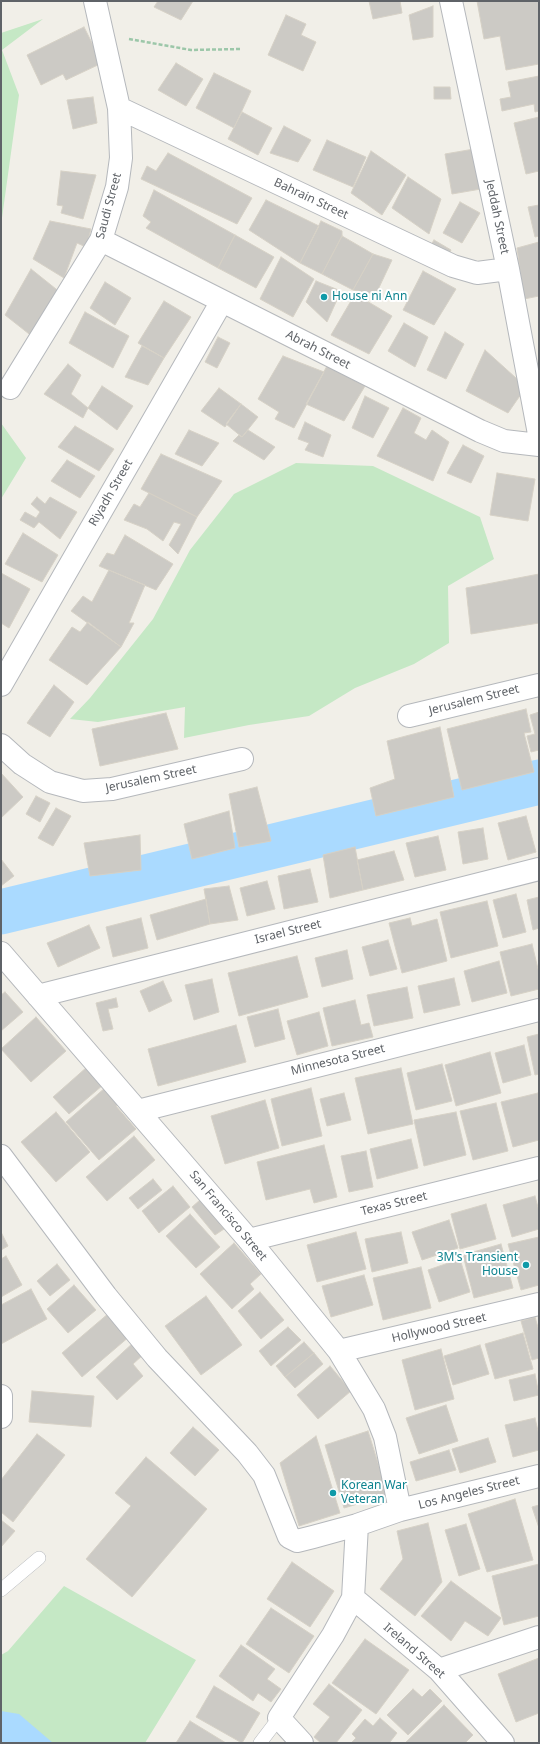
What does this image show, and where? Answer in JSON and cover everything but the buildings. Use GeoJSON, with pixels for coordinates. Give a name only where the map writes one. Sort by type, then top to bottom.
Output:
{"type":"FeatureCollection","features":[{"type":"Feature","properties":{"kind":"street","name":"Saudi Street"},"geometry":{"type":"LineString","coordinates":[[10,388],[101,240],[117,187],[121,158],[119,108],[95,1]]}},
{"type":"Feature","properties":{"kind":"street","name":"Jeddah Street"},"geometry":{"type":"LineString","coordinates":[[451,1],[508,269],[539,434]]}},
{"type":"Feature","properties":{"kind":"street","name":"Bahrain Street"},"geometry":{"type":"LineString","coordinates":[[119,108],[453,266],[476,273],[508,269]]}},
{"type":"Feature","properties":{"kind":"street","name":"Abrah Street"},"geometry":{"type":"LineString","coordinates":[[101,240],[480,431],[504,441],[539,445]]}},
{"type":"Feature","properties":{"kind":"street","name":"Riyadh Street"},"geometry":{"type":"LineString","coordinates":[[1,685],[222,302]]}},
{"type":"Feature","properties":{"kind":"street","name":"Jerusalem Street"},"geometry":{"type":"LineString","coordinates":[[409,716],[539,685]]}},
{"type":"Feature","properties":{"kind":"street","name":"Jerusalem Street"},"geometry":{"type":"LineString","coordinates":[[1,745],[22,764],[50,782],[83,791],[112,789],[242,759]]}},
{"type":"Feature","properties":{"kind":"street","name":"Israel Street"},"geometry":{"type":"LineString","coordinates":[[38,996],[539,869]]}},
{"type":"Feature","properties":{"kind":"street","name":"San Francisco Street"},"geometry":{"type":"LineString","coordinates":[[1,953],[249,1240],[339,1351],[374,1409],[385,1437],[400,1510]]}},
{"type":"Feature","properties":{"kind":"street","name":"Minnesota Street"},"geometry":{"type":"LineString","coordinates":[[138,1110],[539,1010]]}},
{"type":"Feature","properties":{"kind":"street","name":"Los Angeles Street"},"geometry":{"type":"LineString","coordinates":[[1,1156],[106,1296],[152,1351],[247,1453],[264,1475],[289,1538],[297,1541],[357,1525],[400,1510],[539,1476]]}},
{"type":"Feature","properties":{"kind":"street","name":"Texas Street"},"geometry":{"type":"LineString","coordinates":[[249,1240],[539,1168]]}},
{"type":"Feature","properties":{"kind":"street","name":"Hollywood Street"},"geometry":{"type":"LineString","coordinates":[[339,1351],[539,1304]]}},
{"type":"Feature","properties":{"kind":"street"},"geometry":{"type":"LineString","coordinates":[[1,1396],[1,1417]]}},
{"type":"Feature","properties":{"kind":"street"},"geometry":{"type":"LineString","coordinates":[[302,1743],[279,1718],[333,1635],[353,1598],[357,1525]]}},
{"type":"Feature","properties":{"kind":"street","name":"Ireland Street"},"geometry":{"type":"LineString","coordinates":[[353,1598],[439,1670],[503,1743]]}},
{"type":"Feature","properties":{"kind":"street"},"geometry":{"type":"LineString","coordinates":[[439,1670],[539,1637]]}},
{"type":"Feature","properties":{"kind":"lane"},"geometry":{"type":"LineString","coordinates":[[1,1590],[38,1558]]}},
{"type":"Feature","properties":{"kind":"lane"},"geometry":{"type":"LineString","coordinates":[[260,1743],[279,1718]]}},
{"type":"Feature","properties":{"kind":"path"},"geometry":{"type":"LineString","coordinates":[[102,34],[192,50],[241,49]]}},
{"type":"Feature","properties":{"kind":"green space"},"geometry":{"type":"Polygon","coordinates":[[[43,19],[2,50],[19,95],[1,225],[1,33],[43,19]]]}},
{"type":"Feature","properties":{"kind":"green space"},"geometry":{"type":"Polygon","coordinates":[[[1,423],[26,458],[1,499],[1,423]]]}},
{"type":"Feature","properties":{"kind":"green space"},"geometry":{"type":"Polygon","coordinates":[[[296,463],[373,466],[480,517],[494,559],[448,586],[449,643],[414,664],[355,688],[309,716],[249,725],[184,738],[185,707],[98,722],[70,719],[90,698],[153,619],[190,550],[234,494],[296,463]]]}},
{"type":"Feature","properties":{"kind":"green space"},"geometry":{"type":"Polygon","coordinates":[[[64,1586],[196,1660],[145,1743],[1,1743],[1,1655],[8,1651],[64,1586]]]}},
{"type":"Feature","properties":{"kind":"water"},"geometry":{"type":"Polygon","coordinates":[[[1,1711],[19,1714],[53,1743],[1,1743],[1,1711]]]}},
{"type":"Feature","properties":{"kind":"waterway"},"geometry":{"type":"LineString","coordinates":[[1,912],[539,782]]}},
{"type":"Feature","properties":{"kind":"place","name":"House ni Ann"},"geometry":{"type":"Point","coordinates":[324,297]}},
{"type":"Feature","properties":{"kind":"place","name":"3M's Transient House"},"geometry":{"type":"Point","coordinates":[526,1265]}},
{"type":"Feature","properties":{"kind":"place","name":"Korean War Veteran"},"geometry":{"type":"Point","coordinates":[333,1493]}}]}
